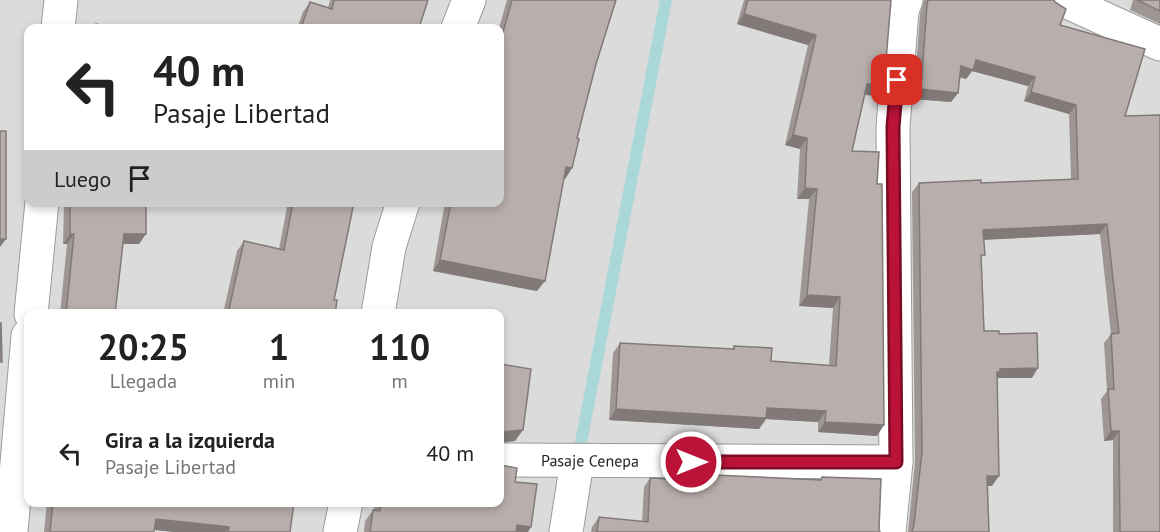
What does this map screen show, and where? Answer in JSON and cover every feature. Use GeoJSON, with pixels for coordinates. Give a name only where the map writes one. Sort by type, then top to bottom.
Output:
{"type":"FeatureCollection","features":[{"type":"Feature","properties":{"kind":"street"},"geometry":{"type":"LineString","coordinates":[[58,24],[61,0]]}},
{"type":"Feature","properties":{"kind":"street"},"geometry":{"type":"LineString","coordinates":[[460,24],[469,0]]}},
{"type":"Feature","properties":{"kind":"street"},"geometry":{"type":"LineString","coordinates":[[889,532],[896,462],[893,127],[902,10],[906,0]]}},
{"type":"Feature","properties":{"kind":"street"},"geometry":{"type":"LineString","coordinates":[[1063,0],[1160,44]]}},
{"type":"Feature","properties":{"kind":"street"},"geometry":{"type":"LineString","coordinates":[[31,309],[42,207]]}},
{"type":"Feature","properties":{"kind":"street"},"geometry":{"type":"LineString","coordinates":[[379,309],[389,247],[401,207]]}},
{"type":"Feature","properties":{"kind":"street"},"geometry":{"type":"LineString","coordinates":[[11,532],[15,449],[24,371]]}},
{"type":"Feature","properties":{"kind":"street","name":"Pasaje Cenepa"},"geometry":{"type":"LineString","coordinates":[[504,460],[896,462]]}},
{"type":"Feature","properties":{"kind":"street"},"geometry":{"type":"LineString","coordinates":[[566,532],[577,462]]}},
{"type":"Feature","properties":{"kind":"street"},"geometry":{"type":"LineString","coordinates":[[340,532],[345,507]]}},
{"type":"Feature","properties":{"kind":"shaded area"},"geometry":{"type":"Polygon","coordinates":[[[0,0],[1160,0],[1160,532],[0,532],[0,0]]]}},
{"type":"Feature","properties":{"kind":"building"},"geometry":{"type":"Polygon","coordinates":[[[334,0],[428,0],[420,24],[302,24],[310,2],[332,9],[334,0]]]}},
{"type":"Feature","properties":{"kind":"building"},"geometry":{"type":"Polygon","coordinates":[[[512,0],[616,0],[596,64],[577,138],[579,139],[572,168],[566,167],[545,281],[440,260],[450,207],[504,207],[504,29],[512,0]]]}},
{"type":"Feature","properties":{"kind":"building"},"geometry":{"type":"Polygon","coordinates":[[[748,0],[891,0],[884,85],[867,84],[852,151],[879,152],[877,184],[882,184],[884,425],[825,422],[826,411],[767,408],[766,418],[616,409],[620,343],[734,349],[734,346],[772,348],[771,361],[836,366],[840,297],[807,295],[817,189],[805,188],[807,138],[793,135],[816,35],[744,14],[748,0]]]}},
{"type":"Feature","properties":{"kind":"building"},"geometry":{"type":"Polygon","coordinates":[[[928,0],[1054,0],[1066,9],[1060,25],[1145,49],[1125,116],[1160,115],[1160,532],[1120,532],[1119,431],[1111,431],[1108,389],[1114,389],[1111,334],[1119,333],[1107,224],[983,230],[985,255],[981,255],[984,331],[999,331],[999,334],[1037,333],[1038,368],[1000,369],[1000,372],[997,372],[999,476],[987,476],[989,532],[912,532],[922,452],[919,183],[1078,179],[1076,105],[1031,92],[1035,77],[976,60],[973,70],[961,66],[958,93],[921,89],[928,0]]]}},
{"type":"Feature","properties":{"kind":"building"},"geometry":{"type":"Polygon","coordinates":[[[1137,0],[1160,0],[1160,11],[1137,0]]]}},
{"type":"Feature","properties":{"kind":"building"},"geometry":{"type":"Polygon","coordinates":[[[0,131],[6,131],[6,239],[0,239],[0,131]]]}},
{"type":"Feature","properties":{"kind":"building"},"geometry":{"type":"Polygon","coordinates":[[[70,207],[146,207],[146,234],[124,234],[116,309],[66,309],[74,234],[70,234],[70,207]]]}},
{"type":"Feature","properties":{"kind":"building"},"geometry":{"type":"Polygon","coordinates":[[[292,207],[353,207],[334,300],[337,300],[336,309],[229,309],[244,241],[284,250],[292,207]]]}},
{"type":"Feature","properties":{"kind":"building"},"geometry":{"type":"Polygon","coordinates":[[[1,323],[2,362],[0,362],[1,323]]]}},
{"type":"Feature","properties":{"kind":"building"},"geometry":{"type":"Polygon","coordinates":[[[504,365],[531,369],[523,430],[504,432],[504,365]]]}},
{"type":"Feature","properties":{"kind":"building"},"geometry":{"type":"Polygon","coordinates":[[[504,466],[517,468],[515,482],[537,484],[531,527],[517,525],[516,532],[370,532],[373,510],[380,511],[380,507],[504,507],[504,466]]]}},
{"type":"Feature","properties":{"kind":"building"},"geometry":{"type":"Polygon","coordinates":[[[692,474],[821,480],[822,477],[881,479],[880,532],[597,532],[599,517],[648,522],[650,478],[692,480],[692,474]]]}},
{"type":"Feature","properties":{"kind":"building"},"geometry":{"type":"Polygon","coordinates":[[[52,507],[293,507],[290,532],[228,532],[229,527],[156,519],[154,532],[50,532],[52,507]]]}},
{"type":"Feature","properties":{"kind":"waterway"},"geometry":{"type":"LineString","coordinates":[[578,458],[666,0]]}},
{"type":"Feature","properties":{"kind":"route"},"geometry":{"type":"LineString","coordinates":[[691,462],[896,462],[897,304],[893,127],[897,80]]}}]}
